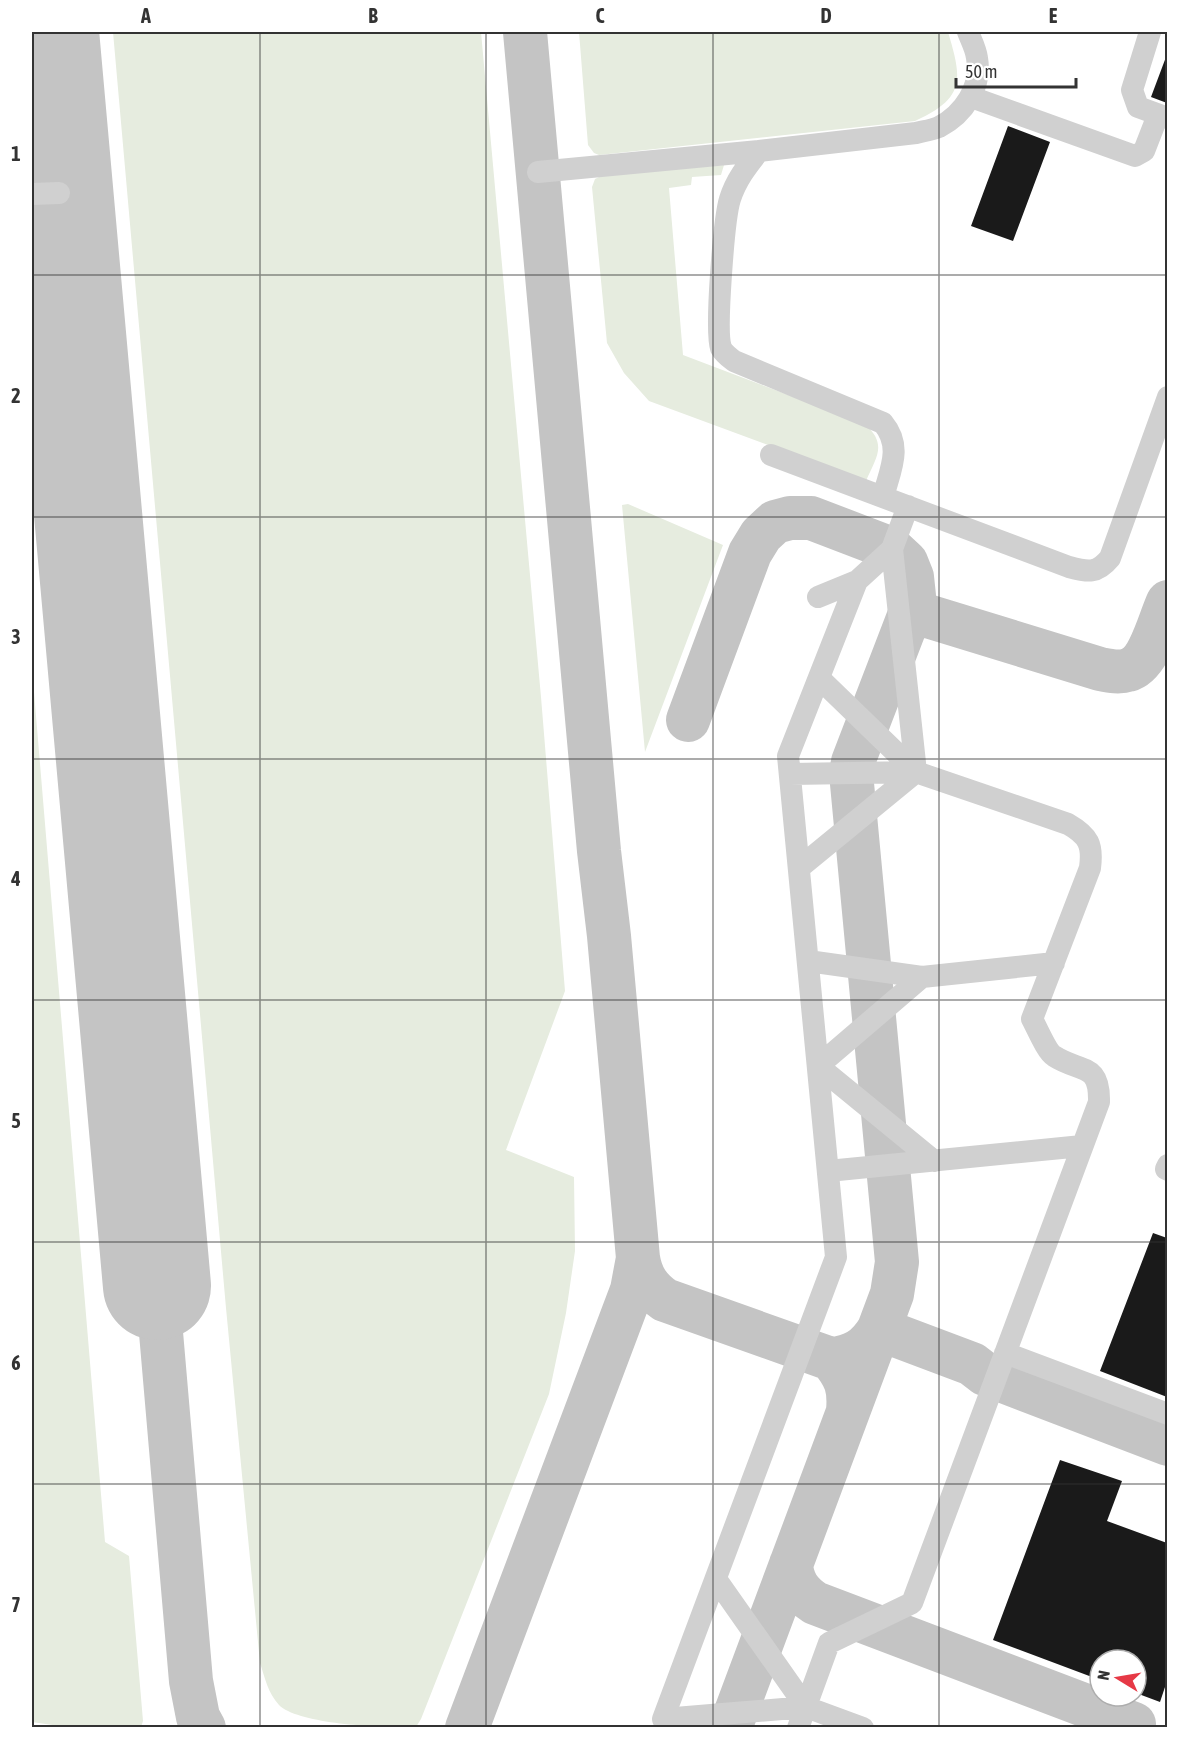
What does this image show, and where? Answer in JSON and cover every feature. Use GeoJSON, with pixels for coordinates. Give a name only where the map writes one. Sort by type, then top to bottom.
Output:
{"type":"FeatureCollection","features":[{"type":"Feature","properties":{"kind":"lane"},"geometry":{"type":"LineString","coordinates":[[538,172],[916,134],[939,126],[958,113],[971,97],[977,84],[977,59],[968,32]]}},
{"type":"Feature","properties":{"kind":"lane"},"geometry":{"type":"LineString","coordinates":[[971,97],[1135,156],[1144,151],[1163,117],[1138,107],[1132,90],[1150,32]]}},
{"type":"Feature","properties":{"kind":"lane"},"geometry":{"type":"LineString","coordinates":[[759,151],[741,173],[730,200],[724,232],[719,323],[721,348],[734,361],[883,423],[890,432],[895,451],[883,497]]}},
{"type":"Feature","properties":{"kind":"lane"},"geometry":{"type":"LineString","coordinates":[[32,194],[59,193]]}},
{"type":"Feature","properties":{"kind":"lane"},"geometry":{"type":"LineString","coordinates":[[771,455],[1069,567],[1084,571],[1094,570],[1103,566],[1110,558],[1167,397]]}},
{"type":"Feature","properties":{"kind":"lane"},"geometry":{"type":"LineString","coordinates":[[908,506],[892,549],[903,633],[916,772]]}},
{"type":"Feature","properties":{"kind":"lane"},"geometry":{"type":"LineString","coordinates":[[818,597],[856,581],[892,549]]}},
{"type":"Feature","properties":{"kind":"lane"},"geometry":{"type":"LineString","coordinates":[[856,581],[788,756],[836,1247],[834,1269],[663,1719],[802,1717],[863,1728]]}},
{"type":"Feature","properties":{"kind":"lane"},"geometry":{"type":"LineString","coordinates":[[819,678],[916,772]]}},
{"type":"Feature","properties":{"kind":"lane"},"geometry":{"type":"LineString","coordinates":[[799,868],[916,772]]}},
{"type":"Feature","properties":{"kind":"lane"},"geometry":{"type":"LineString","coordinates":[[790,774],[916,772],[1068,824],[1081,831],[1089,841],[1092,855],[1090,868],[1032,1019],[1052,1056],[1084,1068],[1095,1075],[1100,1088],[1099,1102],[912,1603],[829,1643],[802,1717]]}},
{"type":"Feature","properties":{"kind":"lane"},"geometry":{"type":"LineString","coordinates":[[808,961],[922,978],[1054,963]]}},
{"type":"Feature","properties":{"kind":"lane"},"geometry":{"type":"LineString","coordinates":[[818,1066],[922,978]]}},
{"type":"Feature","properties":{"kind":"lane"},"geometry":{"type":"LineString","coordinates":[[818,1066],[934,1161]]}},
{"type":"Feature","properties":{"kind":"lane"},"geometry":{"type":"LineString","coordinates":[[828,1172],[1082,1146]]}},
{"type":"Feature","properties":{"kind":"lane"},"geometry":{"type":"LineString","coordinates":[[1167,1165],[1167,1170]]}},
{"type":"Feature","properties":{"kind":"lane"},"geometry":{"type":"LineString","coordinates":[[1005,1353],[1167,1414]]}},
{"type":"Feature","properties":{"kind":"lane"},"geometry":{"type":"LineString","coordinates":[[716,1579],[802,1717]]}},
{"type":"Feature","properties":{"kind":"shaded area"},"geometry":{"type":"Polygon","coordinates":[[[113,32],[481,32],[565,991],[506,1150],[574,1177],[575,1251],[566,1313],[549,1394],[416,1727],[344,1724],[289,1712],[279,1705],[272,1695],[260,1663],[226,1308],[113,32]]]}},
{"type":"Feature","properties":{"kind":"shaded area"},"geometry":{"type":"Polygon","coordinates":[[[579,32],[948,32],[956,62],[956,86],[944,104],[915,121],[599,155],[594,153],[588,145],[579,32]]]}},
{"type":"Feature","properties":{"kind":"shaded area"},"geometry":{"type":"Polygon","coordinates":[[[724,165],[721,175],[692,177],[691,185],[669,188],[683,355],[865,424],[872,431],[878,445],[876,458],[866,481],[649,401],[624,373],[607,343],[592,187],[595,179],[603,175],[724,165]]]}},
{"type":"Feature","properties":{"kind":"shaded area"},"geometry":{"type":"Polygon","coordinates":[[[628,504],[723,545],[645,752],[622,505],[628,504]]]}},
{"type":"Feature","properties":{"kind":"shaded area"},"geometry":{"type":"Polygon","coordinates":[[[32,668],[105,1542],[129,1556],[143,1721],[141,1727],[66,1727],[32,1722],[32,668]]]}},
{"type":"Feature","properties":{"kind":"building"},"geometry":{"type":"Polygon","coordinates":[[[1167,57],[1167,103],[1151,97],[1167,57]]]}},
{"type":"Feature","properties":{"kind":"building"},"geometry":{"type":"Polygon","coordinates":[[[1008,126],[1050,142],[1013,241],[971,226],[1008,126]]]}},
{"type":"Feature","properties":{"kind":"building"},"geometry":{"type":"Polygon","coordinates":[[[1153,1233],[1167,1238],[1167,1397],[1100,1371],[1153,1233]]]}},
{"type":"Feature","properties":{"kind":"building"},"geometry":{"type":"Polygon","coordinates":[[[1060,1460],[1122,1481],[1107,1521],[1167,1543],[1167,1681],[1160,1702],[1148,1698],[1148,1648],[1088,1648],[1088,1676],[993,1640],[1060,1460]]]}},
{"type":"Feature","properties":{"kind":"taxiway"},"geometry":{"type":"LineString","coordinates":[[467,1728],[632,1290],[638,1258],[525,32]]}},
{"type":"Feature","properties":{"kind":"taxiway"},"geometry":{"type":"LineString","coordinates":[[688,720],[750,553],[761,535],[775,522],[790,518],[811,518],[892,549],[906,562],[912,577],[914,596],[911,611],[853,762],[851,773],[897,1262],[892,1294],[730,1728]]}},
{"type":"Feature","properties":{"kind":"taxiway"},"geometry":{"type":"LineString","coordinates":[[911,611],[1100,669],[1118,672],[1128,670],[1142,660],[1153,641],[1168,602]]}},
{"type":"Feature","properties":{"kind":"taxiway"},"geometry":{"type":"LineString","coordinates":[[638,1258],[647,1282],[665,1300],[831,1359]]}},
{"type":"Feature","properties":{"kind":"taxiway"},"geometry":{"type":"LineString","coordinates":[[157,1286],[191,1681],[198,1717],[204,1728]]}},
{"type":"Feature","properties":{"kind":"taxiway"},"geometry":{"type":"LineString","coordinates":[[848,1411],[846,1383],[831,1359],[859,1351],[870,1342],[879,1329],[972,1364],[985,1374],[1168,1444]]}},
{"type":"Feature","properties":{"kind":"taxiway"},"geometry":{"type":"LineString","coordinates":[[791,1564],[798,1586],[815,1603],[1134,1724]]}},
{"type":"Feature","properties":{"kind":"runway"},"geometry":{"type":"LineString","coordinates":[[45,32],[157,1286]]}}]}
